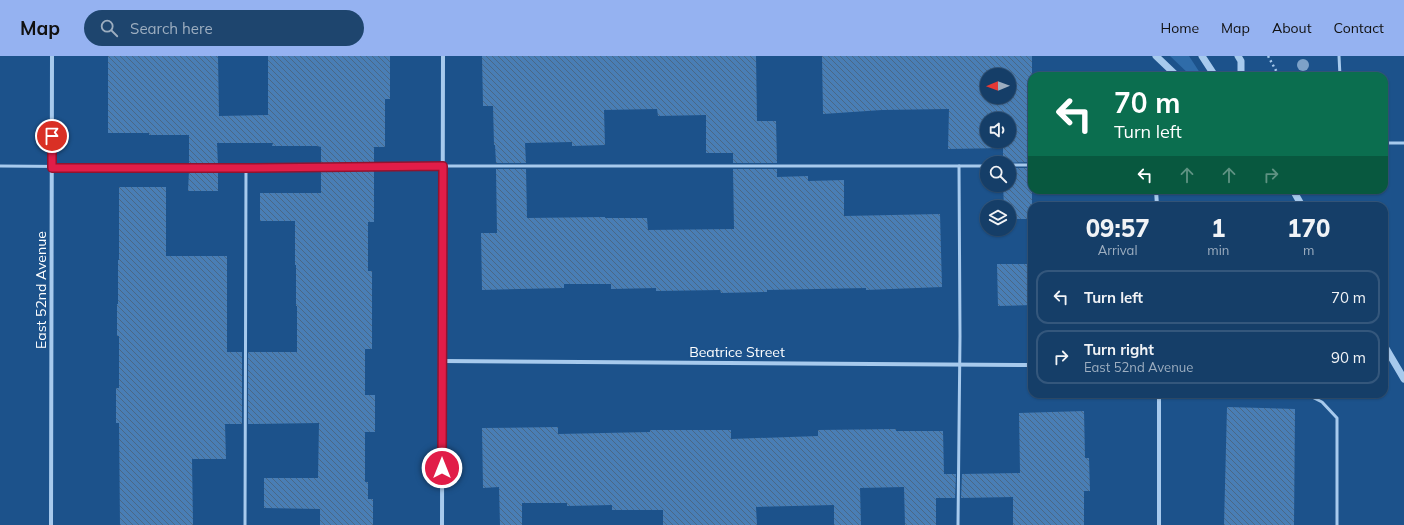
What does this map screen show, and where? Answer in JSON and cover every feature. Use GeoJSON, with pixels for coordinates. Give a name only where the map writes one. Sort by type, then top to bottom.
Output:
{"type":"FeatureCollection","features":[{"type":"Feature","properties":{"kind":"street","name":"East 52nd Avenue"},"geometry":{"type":"LineString","coordinates":[[52,56],[52,525]]}},
{"type":"Feature","properties":{"kind":"street"},"geometry":{"type":"LineString","coordinates":[[442,525],[443,56]]}},
{"type":"Feature","properties":{"kind":"street"},"geometry":{"type":"LineString","coordinates":[[1156,56],[1173,72]]}},
{"type":"Feature","properties":{"kind":"street"},"geometry":{"type":"LineString","coordinates":[[1202,56],[1212,72]]}},
{"type":"Feature","properties":{"kind":"street"},"geometry":{"type":"LineString","coordinates":[[1238,56],[1241,61],[1241,72]]}},
{"type":"Feature","properties":{"kind":"street"},"geometry":{"type":"LineString","coordinates":[[1388,352],[1404,379]]}},
{"type":"Feature","properties":{"kind":"street","name":"Beatrice Street"},"geometry":{"type":"LineString","coordinates":[[442,361],[1028,365]]}},
{"type":"Feature","properties":{"kind":"street"},"geometry":{"type":"LineString","coordinates":[[1159,398],[1159,525]]}},
{"type":"Feature","properties":{"kind":"lane"},"geometry":{"type":"LineString","coordinates":[[1339,56],[1340,72]]}},
{"type":"Feature","properties":{"kind":"lane"},"geometry":{"type":"LineString","coordinates":[[1388,143],[1404,143]]}},
{"type":"Feature","properties":{"kind":"lane"},"geometry":{"type":"LineString","coordinates":[[1016,165],[1028,165]]}},
{"type":"Feature","properties":{"kind":"lane"},"geometry":{"type":"LineString","coordinates":[[0,166],[52,168],[980,166]]}},
{"type":"Feature","properties":{"kind":"lane"},"geometry":{"type":"LineString","coordinates":[[958,525],[960,365],[959,166]]}},
{"type":"Feature","properties":{"kind":"lane"},"geometry":{"type":"LineString","coordinates":[[245,525],[246,168]]}},
{"type":"Feature","properties":{"kind":"lane"},"geometry":{"type":"LineString","coordinates":[[1314,398],[1322,402],[1337,418],[1337,525]]}},
{"type":"Feature","properties":{"kind":"path"},"geometry":{"type":"LineString","coordinates":[[1268,56],[1277,72]]}},
{"type":"Feature","properties":{"kind":"shaded area"},"geometry":{"type":"Polygon","coordinates":[[[1170,56],[1189,56],[1199,72],[1187,72],[1170,56]]]}},
{"type":"Feature","properties":{"kind":"building"},"geometry":{"type":"Polygon","coordinates":[[[108,56],[218,56],[219,116],[268,115],[268,56],[390,56],[390,99],[385,99],[385,147],[374,147],[374,163],[321,164],[321,147],[317,146],[272,146],[273,143],[217,143],[218,165],[189,165],[189,135],[108,133],[108,56]]]}},
{"type":"Feature","properties":{"kind":"building"},"geometry":{"type":"Polygon","coordinates":[[[482,56],[756,56],[757,121],[776,121],[777,163],[733,163],[733,153],[706,153],[706,115],[658,116],[657,109],[604,110],[605,145],[572,146],[572,142],[525,143],[526,163],[496,163],[493,106],[483,106],[482,56]]]}},
{"type":"Feature","properties":{"kind":"building"},"geometry":{"type":"Polygon","coordinates":[[[822,56],[1032,56],[1032,72],[1028,72],[1028,162],[1016,163],[1016,156],[1003,156],[1003,148],[948,149],[949,109],[882,110],[823,114],[822,56]]]}},
{"type":"Feature","properties":{"kind":"building"},"geometry":{"type":"Polygon","coordinates":[[[1016,168],[1028,168],[1028,194],[1032,194],[1032,202],[1028,202],[1028,219],[1016,219],[1016,200],[1004,200],[1003,192],[1016,192],[1016,168]]]}},
{"type":"Feature","properties":{"kind":"building"},"geometry":{"type":"Polygon","coordinates":[[[374,169],[374,222],[368,222],[368,271],[372,271],[372,349],[365,349],[365,395],[375,395],[375,432],[365,432],[365,482],[368,482],[368,499],[373,499],[373,525],[320,525],[320,509],[264,508],[264,478],[318,478],[319,423],[248,424],[248,352],[297,352],[295,221],[260,221],[260,193],[321,193],[321,170],[374,169]]]}},
{"type":"Feature","properties":{"kind":"building"},"geometry":{"type":"Polygon","coordinates":[[[496,169],[526,169],[527,218],[647,218],[648,230],[734,229],[733,169],[777,169],[777,177],[808,176],[808,181],[844,180],[844,216],[940,214],[942,287],[866,290],[866,288],[767,290],[767,292],[721,293],[720,290],[656,291],[656,288],[611,289],[611,284],[564,284],[564,288],[482,290],[481,233],[497,233],[496,169]]]}},
{"type":"Feature","properties":{"kind":"building"},"geometry":{"type":"Polygon","coordinates":[[[189,171],[218,171],[218,191],[188,191],[189,171]]]}},
{"type":"Feature","properties":{"kind":"building"},"geometry":{"type":"Polygon","coordinates":[[[119,187],[166,187],[166,256],[227,256],[227,352],[242,352],[242,424],[225,424],[226,459],[192,459],[193,525],[120,525],[119,423],[116,423],[116,388],[119,388],[119,336],[117,336],[117,304],[119,260],[119,187]]]}},
{"type":"Feature","properties":{"kind":"building"},"geometry":{"type":"Polygon","coordinates":[[[997,264],[1028,264],[1028,305],[998,306],[997,264]]]}},
{"type":"Feature","properties":{"kind":"building"},"geometry":{"type":"Polygon","coordinates":[[[1227,407],[1295,409],[1294,525],[1224,525],[1227,407]]]}},
{"type":"Feature","properties":{"kind":"building"},"geometry":{"type":"Polygon","coordinates":[[[1084,411],[1085,458],[1089,458],[1090,491],[1084,491],[1084,525],[1013,525],[1013,497],[961,498],[962,474],[1020,473],[1019,413],[1084,411]]]}},
{"type":"Feature","properties":{"kind":"building"},"geometry":{"type":"Polygon","coordinates":[[[558,427],[558,434],[650,432],[650,430],[731,430],[731,439],[818,436],[818,430],[896,429],[896,431],[943,431],[944,474],[956,474],[955,498],[936,498],[936,525],[905,525],[904,487],[860,488],[861,525],[834,525],[834,505],[756,507],[757,525],[663,525],[663,510],[612,510],[612,505],[567,506],[567,503],[522,503],[522,525],[500,525],[499,487],[483,488],[482,428],[558,427]]]}},
{"type":"Feature","properties":{"kind":"route"},"geometry":{"type":"LineString","coordinates":[[52,136],[52,168],[443,166],[442,468]]}}]}
